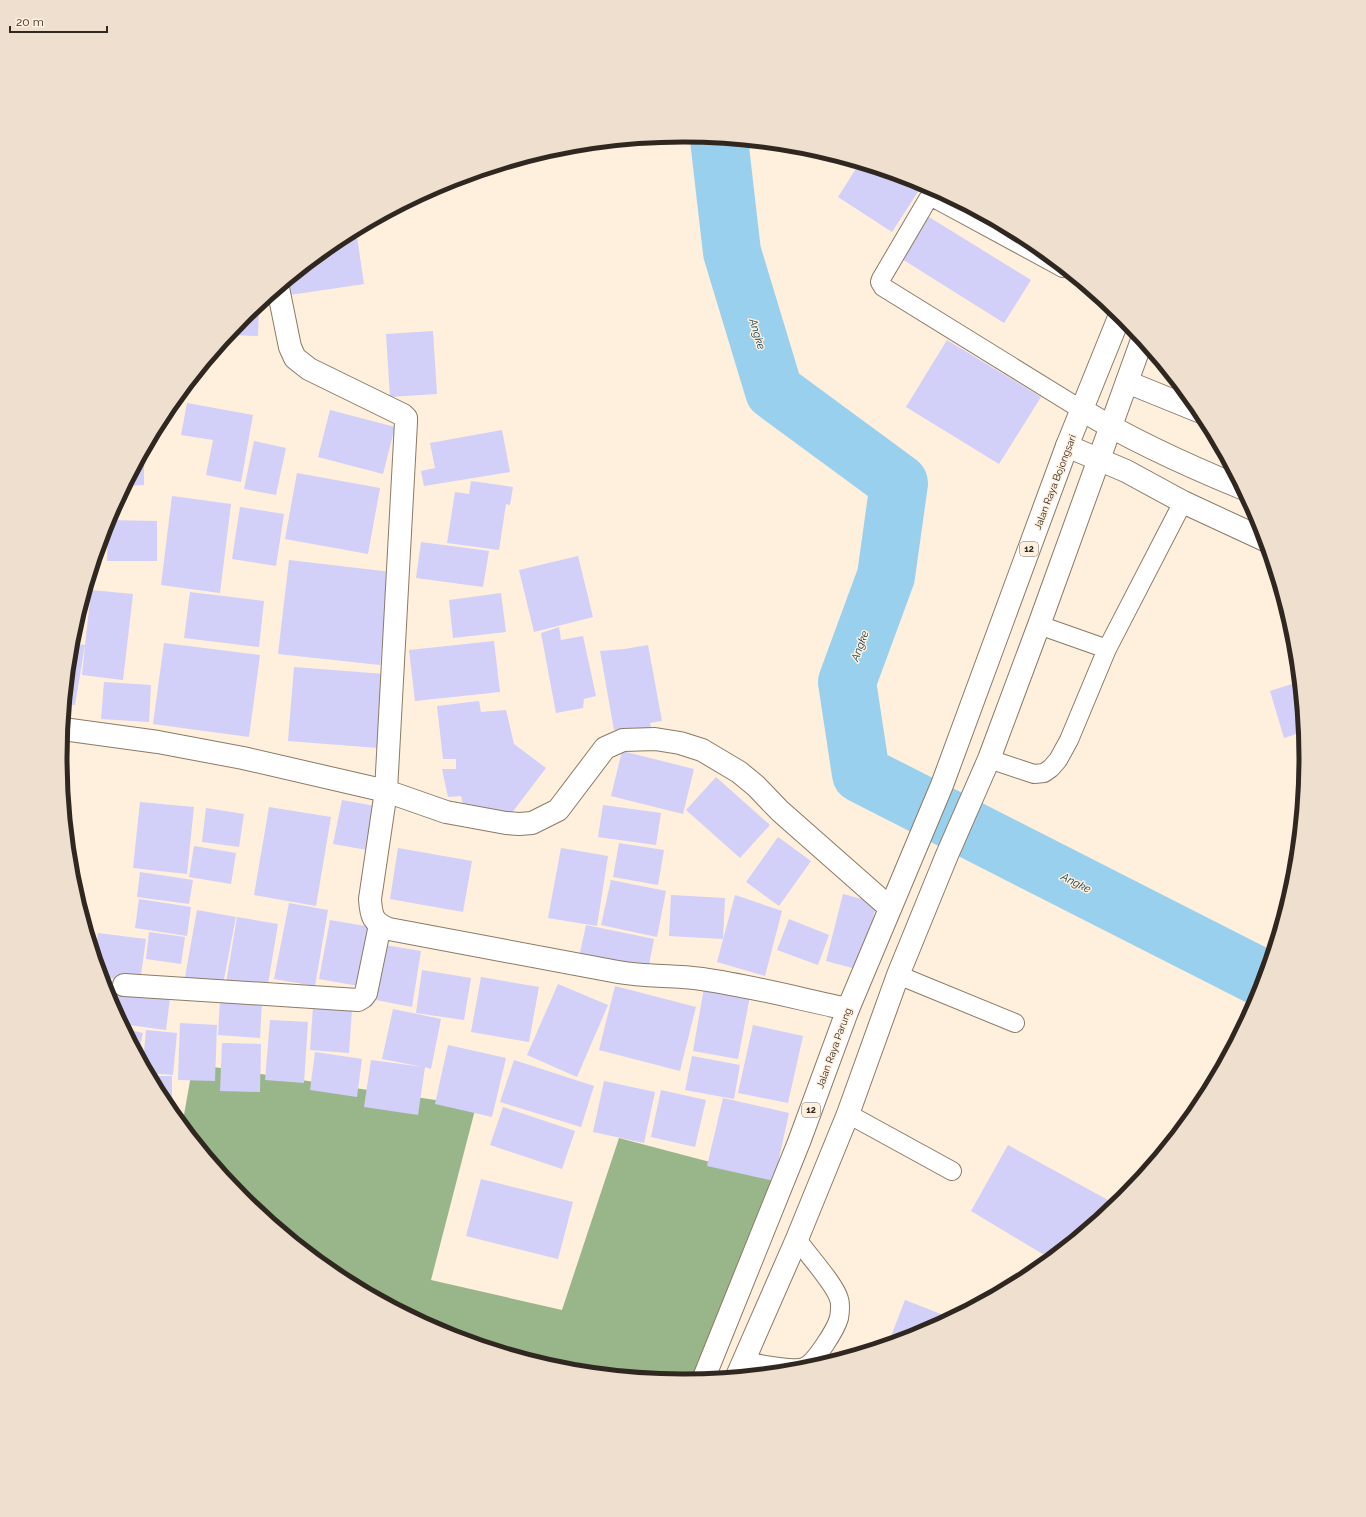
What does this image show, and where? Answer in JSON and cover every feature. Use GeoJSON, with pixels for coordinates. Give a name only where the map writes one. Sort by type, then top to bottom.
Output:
{"type":"FeatureCollection","features":[{"type":"Feature","properties":{"kind":"main road"},"geometry":{"type":"LineString","coordinates":[[279,293],[290,347],[295,358],[309,368],[403,415],[406,418],[386,791],[370,899],[371,911],[374,920],[380,925],[389,929],[618,972],[640,976],[701,979],[848,1009]]}},
{"type":"Feature","properties":{"kind":"main road","name":"Jalan Raya Bojongsari"},"geometry":{"type":"LineString","coordinates":[[942,785],[1067,446],[1117,322]]}},
{"type":"Feature","properties":{"kind":"main road"},"geometry":{"type":"LineString","coordinates":[[740,1368],[797,1240],[848,1114],[898,975],[947,855],[989,759],[1140,346]]}},
{"type":"Feature","properties":{"kind":"main road"},"geometry":{"type":"LineString","coordinates":[[1127,382],[1188,407]]}},
{"type":"Feature","properties":{"kind":"main road"},"geometry":{"type":"LineString","coordinates":[[1082,410],[1110,427],[1180,463],[1234,485]]}},
{"type":"Feature","properties":{"kind":"main road"},"geometry":{"type":"LineString","coordinates":[[1067,446],[1126,471],[1184,502],[1257,536]]}},
{"type":"Feature","properties":{"kind":"main road"},"geometry":{"type":"LineString","coordinates":[[68,729],[158,742],[243,758],[386,791],[446,812],[506,823],[532,823],[558,810],[604,748],[623,740],[655,739],[680,743],[702,750],[739,772],[756,786],[780,811],[825,848],[890,908]]}},
{"type":"Feature","properties":{"kind":"main road","name":"Jalan Raya Parung"},"geometry":{"type":"LineString","coordinates":[[706,1373],[799,1142],[848,1009],[942,785]]}},
{"type":"Feature","properties":{"kind":"main road"},"geometry":{"type":"LineString","coordinates":[[124,985],[358,1000],[366,993],[380,925]]}},
{"type":"Feature","properties":{"kind":"lane"},"geometry":{"type":"LineString","coordinates":[[1034,252],[932,198],[928,198],[880,282],[883,287],[1082,410]]}},
{"type":"Feature","properties":{"kind":"lane"},"geometry":{"type":"LineString","coordinates":[[989,759],[1034,774],[1044,773],[1058,760],[1069,740],[1107,649],[1184,502]]}},
{"type":"Feature","properties":{"kind":"lane"},"geometry":{"type":"LineString","coordinates":[[1039,625],[1107,649]]}},
{"type":"Feature","properties":{"kind":"lane"},"geometry":{"type":"LineString","coordinates":[[898,975],[1015,1023]]}},
{"type":"Feature","properties":{"kind":"lane"},"geometry":{"type":"LineString","coordinates":[[848,1114],[952,1171]]}},
{"type":"Feature","properties":{"kind":"lane"},"geometry":{"type":"LineString","coordinates":[[797,1240],[835,1289],[839,1300],[840,1310],[838,1320],[822,1349],[810,1362]]}},
{"type":"Feature","properties":{"kind":"lane"},"geometry":{"type":"LineString","coordinates":[[740,1368],[770,1368]]}},
{"type":"Feature","properties":{"kind":"green space"},"geometry":{"type":"Polygon","coordinates":[[[193,1064],[476,1106],[431,1280],[562,1310],[619,1138],[786,1182],[713,1373],[643,1373],[603,1369],[563,1363],[524,1354],[485,1342],[447,1328],[375,1292],[341,1271],[277,1222],[247,1194],[220,1165],[183,1118],[193,1064]]]}},
{"type":"Feature","properties":{"kind":"building"},"geometry":{"type":"Polygon","coordinates":[[[857,168],[920,189],[892,232],[838,197],[857,168]]]}},
{"type":"Feature","properties":{"kind":"building"},"geometry":{"type":"Polygon","coordinates":[[[929,217],[1031,280],[1004,323],[902,259],[929,217]]]}},
{"type":"Feature","properties":{"kind":"building"},"geometry":{"type":"Polygon","coordinates":[[[357,236],[364,284],[290,295],[289,286],[341,246],[357,236]]]}},
{"type":"Feature","properties":{"kind":"building"},"geometry":{"type":"Polygon","coordinates":[[[259,312],[258,336],[236,335],[259,312]]]}},
{"type":"Feature","properties":{"kind":"building"},"geometry":{"type":"Polygon","coordinates":[[[433,331],[437,394],[390,397],[386,334],[433,331]]]}},
{"type":"Feature","properties":{"kind":"building"},"geometry":{"type":"Polygon","coordinates":[[[947,340],[1041,397],[999,464],[906,407],[947,340]]]}},
{"type":"Feature","properties":{"kind":"building"},"geometry":{"type":"Polygon","coordinates":[[[187,403],[253,415],[241,482],[206,475],[213,440],[181,435],[187,403]]]}},
{"type":"Feature","properties":{"kind":"building"},"geometry":{"type":"Polygon","coordinates":[[[330,410],[395,427],[383,474],[318,457],[330,410]]]}},
{"type":"Feature","properties":{"kind":"building"},"geometry":{"type":"Polygon","coordinates":[[[502,430],[510,472],[424,486],[421,471],[435,468],[430,443],[502,430]]]}},
{"type":"Feature","properties":{"kind":"building"},"geometry":{"type":"Polygon","coordinates":[[[254,441],[286,448],[276,495],[244,489],[254,441]]]}},
{"type":"Feature","properties":{"kind":"building"},"geometry":{"type":"Polygon","coordinates":[[[144,461],[144,485],[131,486],[144,461]]]}},
{"type":"Feature","properties":{"kind":"building"},"geometry":{"type":"Polygon","coordinates":[[[297,473],[380,488],[368,554],[285,539],[297,473]]]}},
{"type":"Feature","properties":{"kind":"building"},"geometry":{"type":"Polygon","coordinates":[[[471,481],[513,487],[510,505],[506,504],[499,550],[447,543],[455,492],[469,494],[471,481]]]}},
{"type":"Feature","properties":{"kind":"building"},"geometry":{"type":"Polygon","coordinates":[[[172,496],[231,504],[220,593],[161,585],[172,496]]]}},
{"type":"Feature","properties":{"kind":"building"},"geometry":{"type":"Polygon","coordinates":[[[240,507],[284,514],[276,566],[232,559],[240,507]]]}},
{"type":"Feature","properties":{"kind":"building"},"geometry":{"type":"Polygon","coordinates":[[[115,520],[157,521],[157,561],[107,561],[108,540],[115,520]]]}},
{"type":"Feature","properties":{"kind":"building"},"geometry":{"type":"Polygon","coordinates":[[[421,542],[489,551],[483,587],[416,578],[421,542]]]}},
{"type":"Feature","properties":{"kind":"building"},"geometry":{"type":"Polygon","coordinates":[[[578,556],[593,617],[534,632],[519,570],[578,556]]]}},
{"type":"Feature","properties":{"kind":"building"},"geometry":{"type":"Polygon","coordinates":[[[289,560],[391,572],[380,665],[278,654],[289,560]]]}},
{"type":"Feature","properties":{"kind":"building"},"geometry":{"type":"Polygon","coordinates":[[[91,590],[133,594],[123,680],[82,675],[91,590]]]}},
{"type":"Feature","properties":{"kind":"building"},"geometry":{"type":"Polygon","coordinates":[[[190,592],[264,601],[259,647],[184,638],[190,592]]]}},
{"type":"Feature","properties":{"kind":"building"},"geometry":{"type":"Polygon","coordinates":[[[501,593],[506,632],[453,638],[449,600],[501,593]]]}},
{"type":"Feature","properties":{"kind":"building"},"geometry":{"type":"Polygon","coordinates":[[[559,627],[561,640],[583,636],[596,696],[584,699],[583,708],[556,713],[541,633],[559,627]]]}},
{"type":"Feature","properties":{"kind":"building"},"geometry":{"type":"Polygon","coordinates":[[[494,641],[500,692],[415,701],[409,650],[494,641]]]}},
{"type":"Feature","properties":{"kind":"building"},"geometry":{"type":"Polygon","coordinates":[[[164,643],[260,655],[249,737],[153,724],[164,643]]]}},
{"type":"Feature","properties":{"kind":"building"},"geometry":{"type":"Polygon","coordinates":[[[78,644],[85,645],[75,705],[69,704],[78,644]]]}},
{"type":"Feature","properties":{"kind":"building"},"geometry":{"type":"Polygon","coordinates":[[[648,645],[662,721],[650,723],[653,734],[628,738],[625,728],[614,730],[600,651],[648,645]]]}},
{"type":"Feature","properties":{"kind":"building"},"geometry":{"type":"Polygon","coordinates":[[[294,667],[384,674],[378,748],[288,741],[294,667]]]}},
{"type":"Feature","properties":{"kind":"building"},"geometry":{"type":"Polygon","coordinates":[[[104,682],[151,685],[149,722],[101,719],[104,682]]]}},
{"type":"Feature","properties":{"kind":"building"},"geometry":{"type":"Polygon","coordinates":[[[1295,683],[1298,733],[1284,738],[1270,691],[1295,683]]]}},
{"type":"Feature","properties":{"kind":"building"},"geometry":{"type":"Polygon","coordinates":[[[479,701],[481,712],[506,710],[514,744],[546,768],[511,814],[464,808],[461,796],[448,797],[442,769],[456,769],[456,759],[443,759],[437,706],[479,701]]]}},
{"type":"Feature","properties":{"kind":"building"},"geometry":{"type":"Polygon","coordinates":[[[622,751],[694,769],[683,814],[611,796],[622,751]]]}},
{"type":"Feature","properties":{"kind":"building"},"geometry":{"type":"Polygon","coordinates":[[[716,777],[770,825],[740,858],[686,810],[716,777]]]}},
{"type":"Feature","properties":{"kind":"building"},"geometry":{"type":"Polygon","coordinates":[[[342,800],[381,807],[373,851],[333,844],[342,800]]]}},
{"type":"Feature","properties":{"kind":"building"},"geometry":{"type":"Polygon","coordinates":[[[140,802],[194,807],[187,874],[133,868],[140,802]]]}},
{"type":"Feature","properties":{"kind":"building"},"geometry":{"type":"Polygon","coordinates":[[[603,805],[661,813],[656,845],[598,837],[603,805]]]}},
{"type":"Feature","properties":{"kind":"building"},"geometry":{"type":"Polygon","coordinates":[[[269,807],[331,817],[316,906],[254,895],[269,807]]]}},
{"type":"Feature","properties":{"kind":"building"},"geometry":{"type":"Polygon","coordinates":[[[206,808],[244,814],[239,847],[202,842],[206,808]]]}},
{"type":"Feature","properties":{"kind":"building"},"geometry":{"type":"Polygon","coordinates":[[[778,837],[811,861],[779,906],[746,882],[778,837]]]}},
{"type":"Feature","properties":{"kind":"building"},"geometry":{"type":"Polygon","coordinates":[[[619,843],[664,850],[658,885],[613,877],[619,843]]]}},
{"type":"Feature","properties":{"kind":"building"},"geometry":{"type":"Polygon","coordinates":[[[194,846],[236,853],[231,884],[189,877],[194,846]]]}},
{"type":"Feature","properties":{"kind":"building"},"geometry":{"type":"Polygon","coordinates":[[[398,848],[472,861],[463,912],[390,899],[398,848]]]}},
{"type":"Feature","properties":{"kind":"building"},"geometry":{"type":"Polygon","coordinates":[[[561,848],[608,856],[597,926],[548,918],[561,848]]]}},
{"type":"Feature","properties":{"kind":"building"},"geometry":{"type":"Polygon","coordinates":[[[140,872],[193,880],[189,904],[137,897],[140,872]]]}},
{"type":"Feature","properties":{"kind":"building"},"geometry":{"type":"Polygon","coordinates":[[[611,880],[666,891],[657,937],[601,925],[611,880]]]}},
{"type":"Feature","properties":{"kind":"building"},"geometry":{"type":"Polygon","coordinates":[[[843,894],[877,903],[860,970],[826,961],[843,894]]]}},
{"type":"Feature","properties":{"kind":"building"},"geometry":{"type":"Polygon","coordinates":[[[671,895],[725,898],[723,939],[669,936],[671,895]]]}},
{"type":"Feature","properties":{"kind":"building"},"geometry":{"type":"Polygon","coordinates":[[[735,895],[782,911],[765,976],[717,962],[735,895]]]}},
{"type":"Feature","properties":{"kind":"building"},"geometry":{"type":"Polygon","coordinates":[[[139,899],[191,907],[187,936],[135,928],[139,899]]]}},
{"type":"Feature","properties":{"kind":"building"},"geometry":{"type":"Polygon","coordinates":[[[289,903],[328,910],[315,986],[274,979],[289,903]]]}},
{"type":"Feature","properties":{"kind":"building"},"geometry":{"type":"Polygon","coordinates":[[[197,910],[236,917],[223,984],[185,977],[197,910]]]}},
{"type":"Feature","properties":{"kind":"building"},"geometry":{"type":"Polygon","coordinates":[[[237,917],[278,924],[267,990],[226,983],[237,917]]]}},
{"type":"Feature","properties":{"kind":"building"},"geometry":{"type":"Polygon","coordinates":[[[789,919],[829,935],[818,965],[777,950],[789,919]]]}},
{"type":"Feature","properties":{"kind":"building"},"geometry":{"type":"Polygon","coordinates":[[[330,920],[371,927],[359,986],[319,979],[330,920]]]}},
{"type":"Feature","properties":{"kind":"building"},"geometry":{"type":"Polygon","coordinates":[[[586,925],[654,939],[647,975],[578,962],[586,925]]]}},
{"type":"Feature","properties":{"kind":"building"},"geometry":{"type":"Polygon","coordinates":[[[149,932],[185,937],[181,964],[146,959],[149,932]]]}},
{"type":"Feature","properties":{"kind":"building"},"geometry":{"type":"Polygon","coordinates":[[[98,933],[146,939],[140,982],[108,978],[96,945],[98,933]]]}},
{"type":"Feature","properties":{"kind":"building"},"geometry":{"type":"Polygon","coordinates":[[[385,945],[421,951],[412,1007],[376,1000],[385,945]]]}},
{"type":"Feature","properties":{"kind":"building"},"geometry":{"type":"Polygon","coordinates":[[[422,970],[471,978],[464,1020],[416,1013],[422,970]]]}},
{"type":"Feature","properties":{"kind":"building"},"geometry":{"type":"Polygon","coordinates":[[[481,977],[539,987],[529,1042],[471,1032],[481,977]]]}},
{"type":"Feature","properties":{"kind":"building"},"geometry":{"type":"Polygon","coordinates":[[[558,984],[608,1005],[577,1077],[527,1055],[558,984]]]}},
{"type":"Feature","properties":{"kind":"building"},"geometry":{"type":"Polygon","coordinates":[[[615,986],[696,1007],[680,1071],[599,1050],[615,986]]]}},
{"type":"Feature","properties":{"kind":"building"},"geometry":{"type":"Polygon","coordinates":[[[704,988],[750,996],[738,1059],[693,1051],[704,988]]]}},
{"type":"Feature","properties":{"kind":"building"},"geometry":{"type":"Polygon","coordinates":[[[112,989],[170,998],[166,1030],[128,1025],[112,989]]]}},
{"type":"Feature","properties":{"kind":"building"},"geometry":{"type":"Polygon","coordinates":[[[220,999],[262,1002],[260,1038],[218,1035],[220,999]]]}},
{"type":"Feature","properties":{"kind":"building"},"geometry":{"type":"Polygon","coordinates":[[[313,1006],[352,1009],[349,1053],[310,1050],[313,1006]]]}},
{"type":"Feature","properties":{"kind":"building"},"geometry":{"type":"Polygon","coordinates":[[[393,1009],[441,1019],[431,1069],[425,1067],[418,1115],[364,1107],[371,1060],[423,1067],[382,1059],[393,1009]]]}},
{"type":"Feature","properties":{"kind":"building"},"geometry":{"type":"Polygon","coordinates":[[[270,1020],[308,1022],[304,1083],[265,1080],[270,1020]]]}},
{"type":"Feature","properties":{"kind":"building"},"geometry":{"type":"Polygon","coordinates":[[[180,1023],[217,1025],[215,1081],[178,1080],[180,1023]]]}},
{"type":"Feature","properties":{"kind":"building"},"geometry":{"type":"Polygon","coordinates":[[[753,1025],[803,1036],[788,1103],[738,1093],[753,1025]]]}},
{"type":"Feature","properties":{"kind":"building"},"geometry":{"type":"Polygon","coordinates":[[[131,1030],[143,1033],[140,1047],[131,1030]]]}},
{"type":"Feature","properties":{"kind":"building"},"geometry":{"type":"Polygon","coordinates":[[[146,1030],[177,1033],[173,1075],[155,1074],[144,1055],[146,1030]]]}},
{"type":"Feature","properties":{"kind":"building"},"geometry":{"type":"Polygon","coordinates":[[[222,1043],[261,1044],[260,1092],[220,1091],[222,1043]]]}},
{"type":"Feature","properties":{"kind":"building"},"geometry":{"type":"Polygon","coordinates":[[[448,1045],[506,1058],[492,1117],[435,1104],[448,1045]]]}},
{"type":"Feature","properties":{"kind":"building"},"geometry":{"type":"Polygon","coordinates":[[[315,1052],[362,1059],[357,1097],[310,1090],[315,1052]]]}},
{"type":"Feature","properties":{"kind":"building"},"geometry":{"type":"Polygon","coordinates":[[[692,1056],[740,1065],[734,1099],[685,1090],[692,1056]]]}},
{"type":"Feature","properties":{"kind":"building"},"geometry":{"type":"Polygon","coordinates":[[[514,1060],[594,1086],[581,1127],[500,1102],[514,1060]]]}},
{"type":"Feature","properties":{"kind":"building"},"geometry":{"type":"Polygon","coordinates":[[[156,1076],[172,1076],[172,1102],[156,1076]]]}},
{"type":"Feature","properties":{"kind":"building"},"geometry":{"type":"Polygon","coordinates":[[[604,1081],[655,1092],[644,1143],[593,1132],[604,1081]]]}},
{"type":"Feature","properties":{"kind":"building"},"geometry":{"type":"Polygon","coordinates":[[[661,1090],[706,1100],[695,1147],[651,1137],[661,1090]]]}},
{"type":"Feature","properties":{"kind":"building"},"geometry":{"type":"Polygon","coordinates":[[[723,1098],[789,1113],[774,1181],[707,1166],[723,1098]]]}},
{"type":"Feature","properties":{"kind":"building"},"geometry":{"type":"Polygon","coordinates":[[[503,1107],[575,1131],[562,1169],[490,1145],[503,1107]]]}},
{"type":"Feature","properties":{"kind":"building"},"geometry":{"type":"Polygon","coordinates":[[[1008,1145],[1111,1202],[1089,1222],[1046,1256],[971,1211],[1008,1145]]]}},
{"type":"Feature","properties":{"kind":"building"},"geometry":{"type":"Polygon","coordinates":[[[481,1179],[573,1202],[558,1259],[466,1236],[481,1179]]]}},
{"type":"Feature","properties":{"kind":"building"},"geometry":{"type":"Polygon","coordinates":[[[905,1300],[945,1316],[919,1328],[890,1339],[905,1300]]]}},
{"type":"Feature","properties":{"kind":"waterway","name":"Angke"},"geometry":{"type":"LineString","coordinates":[[720,144],[732,252],[774,391],[899,483],[886,576],[847,682],[861,774],[1259,976]]}}]}
